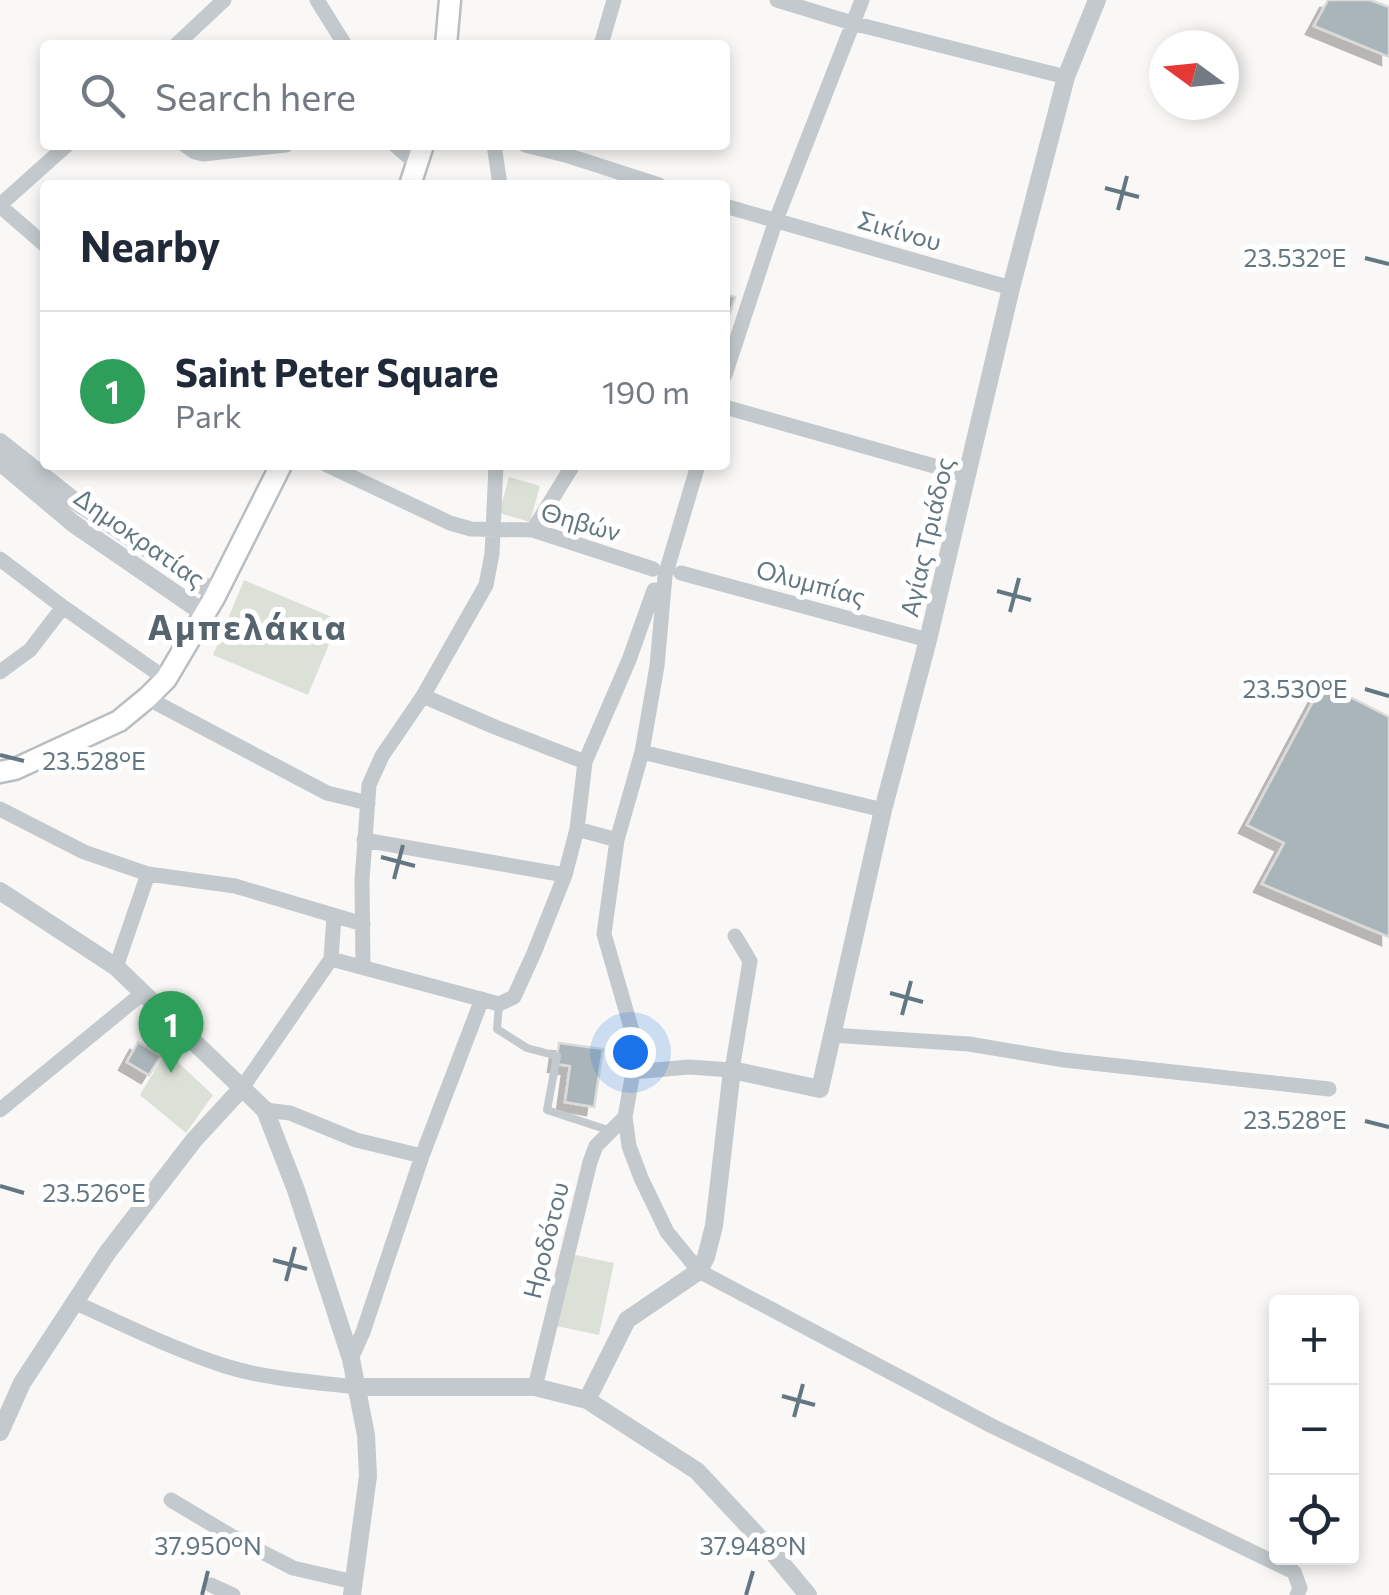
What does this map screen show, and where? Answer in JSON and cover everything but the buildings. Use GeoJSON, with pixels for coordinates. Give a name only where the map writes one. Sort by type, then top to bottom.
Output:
{"type":"FeatureCollection","features":[{"type":"Feature","properties":{"kind":"main road"},"geometry":{"type":"LineString","coordinates":[[446,40],[450,0]]}},
{"type":"Feature","properties":{"kind":"main road"},"geometry":{"type":"LineString","coordinates":[[412,180],[420,154]]}},
{"type":"Feature","properties":{"kind":"main road"},"geometry":{"type":"LineString","coordinates":[[0,772],[15,769],[118,722],[166,679],[210,604],[278,470]]}},
{"type":"Feature","properties":{"kind":"street"},"geometry":{"type":"LineString","coordinates":[[181,40],[224,0]]}},
{"type":"Feature","properties":{"kind":"street"},"geometry":{"type":"LineString","coordinates":[[317,0],[342,40]]}},
{"type":"Feature","properties":{"kind":"street"},"geometry":{"type":"LineString","coordinates":[[602,40],[614,0]]}},
{"type":"Feature","properties":{"kind":"street"},"geometry":{"type":"LineString","coordinates":[[778,0],[852,23],[1066,77]]}},
{"type":"Feature","properties":{"kind":"street"},"geometry":{"type":"LineString","coordinates":[[730,360],[776,220],[862,0]]}},
{"type":"Feature","properties":{"kind":"street","name":"Αγίας Τριάδος"},"geometry":{"type":"LineString","coordinates":[[732,1070],[820,1090],[883,810],[928,640],[1011,288],[1066,77],[1097,0]]}},
{"type":"Feature","properties":{"kind":"street"},"geometry":{"type":"LineString","coordinates":[[40,241],[0,206],[62,150]]}},
{"type":"Feature","properties":{"kind":"street"},"geometry":{"type":"LineString","coordinates":[[192,150],[202,154],[239,150]]}},
{"type":"Feature","properties":{"kind":"street"},"geometry":{"type":"LineString","coordinates":[[495,150],[499,180]]}},
{"type":"Feature","properties":{"kind":"street"},"geometry":{"type":"LineString","coordinates":[[570,151],[646,180]]}},
{"type":"Feature","properties":{"kind":"street","name":"Σικίνου"},"geometry":{"type":"LineString","coordinates":[[730,207],[1011,288]]}},
{"type":"Feature","properties":{"kind":"street"},"geometry":{"type":"LineString","coordinates":[[730,408],[966,476]]}},
{"type":"Feature","properties":{"kind":"street","name":"Δημοκρατίας"},"geometry":{"type":"LineString","coordinates":[[2,453],[74,524],[142,573],[210,604]]}},
{"type":"Feature","properties":{"kind":"street","name":"Θηβών"},"geometry":{"type":"LineString","coordinates":[[338,470],[450,523],[492,530],[533,530],[654,568]]}},
{"type":"Feature","properties":{"kind":"street"},"geometry":{"type":"LineString","coordinates":[[363,967],[364,840],[369,785],[382,756],[486,585],[496,470]]}},
{"type":"Feature","properties":{"kind":"street"},"geometry":{"type":"LineString","coordinates":[[533,530],[570,470]]}},
{"type":"Feature","properties":{"kind":"street"},"geometry":{"type":"LineString","coordinates":[[697,470],[666,576],[657,666],[642,752],[617,840],[604,934],[632,1031],[632,1072],[625,1116],[629,1146],[667,1232],[699,1271],[992,1426],[1294,1572],[1300,1588],[1298,1595]]}},
{"type":"Feature","properties":{"kind":"street"},"geometry":{"type":"LineString","coordinates":[[0,559],[166,679]]}},
{"type":"Feature","properties":{"kind":"street","name":"Ολυμπίας"},"geometry":{"type":"LineString","coordinates":[[681,572],[928,640]]}},
{"type":"Feature","properties":{"kind":"street"},"geometry":{"type":"LineString","coordinates":[[331,959],[499,1004],[514,997],[564,875],[578,829],[584,762],[654,590]]}},
{"type":"Feature","properties":{"kind":"street"},"geometry":{"type":"LineString","coordinates":[[0,672],[30,650],[62,607]]}},
{"type":"Feature","properties":{"kind":"street"},"geometry":{"type":"LineString","coordinates":[[628,660],[657,666]]}},
{"type":"Feature","properties":{"kind":"street"},"geometry":{"type":"LineString","coordinates":[[422,696],[584,762]]}},
{"type":"Feature","properties":{"kind":"street"},"geometry":{"type":"LineString","coordinates":[[147,698],[327,792],[368,803]]}},
{"type":"Feature","properties":{"kind":"street"},"geometry":{"type":"LineString","coordinates":[[642,752],[883,810]]}},
{"type":"Feature","properties":{"kind":"street"},"geometry":{"type":"LineString","coordinates":[[0,809],[84,852],[148,874],[235,886],[363,924]]}},
{"type":"Feature","properties":{"kind":"street"},"geometry":{"type":"LineString","coordinates":[[578,829],[617,840]]}},
{"type":"Feature","properties":{"kind":"street"},"geometry":{"type":"LineString","coordinates":[[364,840],[564,875]]}},
{"type":"Feature","properties":{"kind":"street"},"geometry":{"type":"LineString","coordinates":[[116,966],[148,874]]}},
{"type":"Feature","properties":{"kind":"street"},"geometry":{"type":"LineString","coordinates":[[0,891],[116,966],[265,1110],[296,1190],[351,1359],[366,1434],[368,1476],[353,1588],[294,1568],[171,1500]]}},
{"type":"Feature","properties":{"kind":"street"},"geometry":{"type":"LineString","coordinates":[[0,1432],[22,1384],[107,1253],[194,1140],[242,1088],[331,959],[334,916]]}},
{"type":"Feature","properties":{"kind":"street"},"geometry":{"type":"LineString","coordinates":[[587,1400],[626,1320],[699,1271],[714,1226],[732,1070],[750,960],[735,936]]}},
{"type":"Feature","properties":{"kind":"street"},"geometry":{"type":"LineString","coordinates":[[0,1110],[144,992]]}},
{"type":"Feature","properties":{"kind":"street"},"geometry":{"type":"LineString","coordinates":[[351,1359],[482,999]]}},
{"type":"Feature","properties":{"kind":"street"},"geometry":{"type":"LineString","coordinates":[[831,1036],[969,1044],[1064,1060],[1329,1090]]}},
{"type":"Feature","properties":{"kind":"street"},"geometry":{"type":"LineString","coordinates":[[632,1072],[688,1067],[732,1070]]}},
{"type":"Feature","properties":{"kind":"street"},"geometry":{"type":"LineString","coordinates":[[265,1110],[290,1113],[356,1140],[422,1156]]}},
{"type":"Feature","properties":{"kind":"street","name":"Ηροδότου"},"geometry":{"type":"LineString","coordinates":[[535,1387],[590,1162],[596,1146],[625,1116]]}},
{"type":"Feature","properties":{"kind":"street"},"geometry":{"type":"LineString","coordinates":[[74,1302],[228,1367],[281,1378],[356,1387],[535,1387],[587,1400],[697,1471],[808,1595]]}},
{"type":"Feature","properties":{"kind":"street"},"geometry":{"type":"LineString","coordinates":[[211,1585],[233,1595]]}},
{"type":"Feature","properties":{"kind":"lane"},"geometry":{"type":"LineString","coordinates":[[499,1004],[496,1029],[527,1048],[558,1056],[547,1110],[611,1131]]}},
{"type":"Feature","properties":{"kind":"shaded area"},"geometry":{"type":"Polygon","coordinates":[[[509,477],[540,486],[530,522],[499,513],[509,477]]]}},
{"type":"Feature","properties":{"kind":"shaded area"},"geometry":{"type":"Polygon","coordinates":[[[244,580],[339,620],[308,695],[213,655],[244,580]]]}},
{"type":"Feature","properties":{"kind":"shaded area"},"geometry":{"type":"Polygon","coordinates":[[[166,1051],[213,1095],[186,1133],[140,1095],[166,1051]]]}},
{"type":"Feature","properties":{"kind":"shaded area"},"geometry":{"type":"Polygon","coordinates":[[[571,1254],[614,1263],[599,1335],[556,1326],[571,1254]]]}},
{"type":"Feature","properties":{"kind":"place","name":"Saint Peter Square"},"geometry":{"type":"Point","coordinates":[171,1073]}},
{"type":"Feature","properties":{"kind":"district","name":"Αμπελάκια"},"geometry":{"type":"Point","coordinates":[248,625]}}]}
